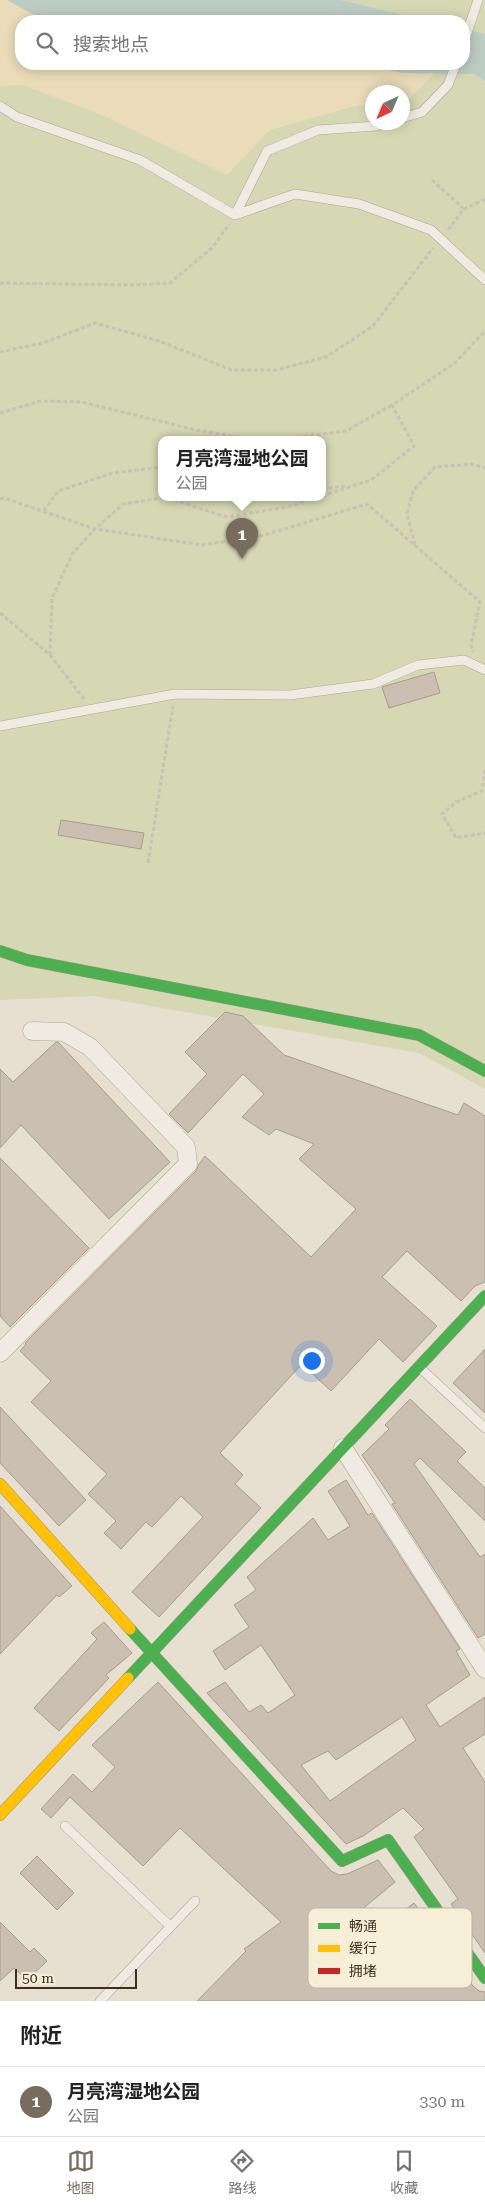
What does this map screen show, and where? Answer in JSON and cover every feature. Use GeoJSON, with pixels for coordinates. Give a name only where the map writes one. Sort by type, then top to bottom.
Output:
{"type":"FeatureCollection","features":[{"type":"Feature","properties":{"kind":"street"},"geometry":{"type":"LineString","coordinates":[[0,951],[27,960],[419,1035],[485,1071]]}},
{"type":"Feature","properties":{"kind":"street"},"geometry":{"type":"LineString","coordinates":[[0,1353],[188,1164],[186,1147],[90,1047],[64,1032],[32,1030]]}},
{"type":"Feature","properties":{"kind":"street"},"geometry":{"type":"LineString","coordinates":[[0,1816],[485,1296]]}},
{"type":"Feature","properties":{"kind":"street"},"geometry":{"type":"LineString","coordinates":[[343,1448],[485,1669]]}},
{"type":"Feature","properties":{"kind":"street"},"geometry":{"type":"LineString","coordinates":[[0,1484],[151,1653],[342,1861],[388,1840],[436,1908]]}},
{"type":"Feature","properties":{"kind":"street"},"geometry":{"type":"LineString","coordinates":[[472,1960],[485,1978]]}},
{"type":"Feature","properties":{"kind":"lane"},"geometry":{"type":"LineString","coordinates":[[470,24],[478,0]]}},
{"type":"Feature","properties":{"kind":"lane"},"geometry":{"type":"LineString","coordinates":[[410,116],[422,112],[448,85],[454,70]]}},
{"type":"Feature","properties":{"kind":"lane"},"geometry":{"type":"LineString","coordinates":[[0,106],[17,117],[140,160],[235,215],[295,194],[359,204],[431,230],[485,280]]}},
{"type":"Feature","properties":{"kind":"lane"},"geometry":{"type":"LineString","coordinates":[[235,215],[267,152],[318,130],[365,127]]}},
{"type":"Feature","properties":{"kind":"lane"},"geometry":{"type":"LineString","coordinates":[[0,726],[175,694],[290,695],[373,684],[418,665],[464,660],[482,669]]}},
{"type":"Feature","properties":{"kind":"lane"},"geometry":{"type":"LineString","coordinates":[[419,1367],[485,1428]]}},
{"type":"Feature","properties":{"kind":"lane"},"geometry":{"type":"LineString","coordinates":[[65,1826],[170,1926]]}},
{"type":"Feature","properties":{"kind":"lane"},"geometry":{"type":"LineString","coordinates":[[100,2001],[195,1901]]}},
{"type":"Feature","properties":{"kind":"path"},"geometry":{"type":"LineString","coordinates":[[432,180],[464,209]]}},
{"type":"Feature","properties":{"kind":"path"},"geometry":{"type":"LineString","coordinates":[[0,352],[43,343],[95,323],[159,341],[232,370],[276,370],[326,357],[373,326],[464,209],[485,199]]}},
{"type":"Feature","properties":{"kind":"path"},"geometry":{"type":"LineString","coordinates":[[0,283],[134,285],[170,283],[213,247],[235,215]]}},
{"type":"Feature","properties":{"kind":"path"},"geometry":{"type":"LineString","coordinates":[[305,436],[346,430],[392,405],[455,362],[485,330]]}},
{"type":"Feature","properties":{"kind":"path"},"geometry":{"type":"LineString","coordinates":[[0,413],[40,401],[82,402],[196,430],[232,436]]}},
{"type":"Feature","properties":{"kind":"path"},"geometry":{"type":"LineString","coordinates":[[326,495],[371,480],[414,446],[392,405]]}},
{"type":"Feature","properties":{"kind":"path"},"geometry":{"type":"LineString","coordinates":[[415,546],[407,514],[413,491],[436,467],[472,464],[485,468]]}},
{"type":"Feature","properties":{"kind":"path"},"geometry":{"type":"LineString","coordinates":[[43,511],[58,492],[113,473],[158,467]]}},
{"type":"Feature","properties":{"kind":"path"},"geometry":{"type":"LineString","coordinates":[[326,489],[353,486]]}},
{"type":"Feature","properties":{"kind":"path"},"geometry":{"type":"LineString","coordinates":[[0,499],[43,511],[95,529],[202,545],[261,536],[367,504],[480,602],[471,645],[482,669]]}},
{"type":"Feature","properties":{"kind":"path"},"geometry":{"type":"LineString","coordinates":[[50,654],[52,598],[73,554],[95,529],[123,504],[158,499]]}},
{"type":"Feature","properties":{"kind":"path"},"geometry":{"type":"LineString","coordinates":[[177,501],[227,517],[287,507],[306,501]]}},
{"type":"Feature","properties":{"kind":"path"},"geometry":{"type":"LineString","coordinates":[[0,613],[50,654],[92,710]]}},
{"type":"Feature","properties":{"kind":"path"},"geometry":{"type":"LineString","coordinates":[[148,863],[175,694]]}},
{"type":"Feature","properties":{"kind":"path"},"geometry":{"type":"LineString","coordinates":[[485,770],[482,791],[456,802],[442,814],[456,838],[485,833]]}},
{"type":"Feature","properties":{"kind":"green space"},"geometry":{"type":"Polygon","coordinates":[[[0,0],[485,0],[485,1089],[419,1053],[94,996],[0,1000],[0,0]]]}},
{"type":"Feature","properties":{"kind":"sand"},"geometry":{"type":"Polygon","coordinates":[[[0,0],[7,0],[34,15],[15,15],[15,70],[388,70],[403,73],[435,73],[410,98],[410,85],[365,85],[365,105],[351,107],[270,130],[227,175],[104,116],[23,85],[0,86],[0,0]]]}},
{"type":"Feature","properties":{"kind":"shaded area"},"geometry":{"type":"Polygon","coordinates":[[[7,0],[341,0],[403,15],[34,15],[7,0]]]}},
{"type":"Feature","properties":{"kind":"shaded area"},"geometry":{"type":"Polygon","coordinates":[[[470,30],[485,34],[485,81],[474,74],[403,73],[388,70],[470,70],[470,30]]]}},
{"type":"Feature","properties":{"kind":"building"},"geometry":{"type":"Polygon","coordinates":[[[434,672],[440,693],[389,708],[382,687],[434,672]]]}},
{"type":"Feature","properties":{"kind":"building"},"geometry":{"type":"Polygon","coordinates":[[[61,820],[144,833],[141,849],[58,835],[61,820]]]}},
{"type":"Feature","properties":{"kind":"building"},"geometry":{"type":"Polygon","coordinates":[[[225,1012],[243,1016],[284,1055],[458,1115],[464,1103],[485,1116],[485,1282],[475,1286],[461,1301],[407,1251],[382,1277],[437,1326],[403,1362],[379,1339],[331,1391],[302,1364],[220,1453],[243,1475],[235,1484],[261,1508],[159,1617],[132,1592],[203,1517],[181,1496],[152,1527],[146,1522],[121,1549],[104,1533],[116,1521],[88,1494],[107,1474],[31,1402],[51,1381],[20,1351],[25,1343],[196,1171],[205,1156],[311,1257],[356,1209],[299,1159],[314,1144],[276,1129],[269,1135],[242,1117],[264,1094],[243,1074],[188,1133],[169,1114],[207,1074],[185,1052],[225,1012]]]}},
{"type":"Feature","properties":{"kind":"building"},"geometry":{"type":"Polygon","coordinates":[[[56,1042],[170,1162],[109,1219],[21,1125],[0,1148],[0,1069],[13,1082],[56,1042]]]}},
{"type":"Feature","properties":{"kind":"building"},"geometry":{"type":"Polygon","coordinates":[[[0,1158],[89,1248],[10,1327],[0,1316],[0,1158]]]}},
{"type":"Feature","properties":{"kind":"building"},"geometry":{"type":"Polygon","coordinates":[[[485,1349],[485,1413],[453,1383],[485,1349]]]}},
{"type":"Feature","properties":{"kind":"building"},"geometry":{"type":"Polygon","coordinates":[[[410,1399],[466,1452],[457,1461],[485,1488],[485,1521],[420,1458],[414,1464],[480,1557],[485,1554],[485,1634],[478,1638],[392,1504],[395,1503],[362,1455],[389,1429],[385,1425],[410,1399]]]}},
{"type":"Feature","properties":{"kind":"building"},"geometry":{"type":"Polygon","coordinates":[[[0,1407],[86,1500],[59,1526],[0,1463],[0,1407]]]}},
{"type":"Feature","properties":{"kind":"building"},"geometry":{"type":"Polygon","coordinates":[[[346,1480],[368,1515],[372,1513],[460,1649],[456,1651],[470,1675],[426,1705],[440,1727],[485,1697],[485,1734],[463,1748],[485,1782],[485,1953],[472,1934],[472,1908],[454,1908],[451,1904],[458,1899],[414,1837],[424,1829],[403,1808],[363,1836],[346,1844],[207,1693],[225,1682],[249,1712],[261,1705],[268,1713],[295,1695],[261,1645],[225,1670],[213,1651],[249,1627],[234,1605],[256,1590],[247,1577],[313,1518],[328,1540],[350,1526],[328,1491],[346,1480]],[[402,1717],[336,1760],[328,1751],[301,1765],[330,1801],[416,1740],[402,1717]]]}},
{"type":"Feature","properties":{"kind":"building"},"geometry":{"type":"Polygon","coordinates":[[[0,1506],[72,1586],[59,1597],[57,1595],[0,1654],[0,1506]]]}},
{"type":"Feature","properties":{"kind":"building"},"geometry":{"type":"Polygon","coordinates":[[[104,1622],[132,1653],[106,1675],[109,1678],[59,1731],[34,1708],[97,1639],[91,1633],[104,1622]]]}},
{"type":"Feature","properties":{"kind":"building"},"geometry":{"type":"Polygon","coordinates":[[[158,1682],[331,1871],[339,1875],[347,1874],[378,1860],[395,1882],[364,1908],[308,1908],[308,1988],[472,1988],[472,1985],[479,1991],[485,1992],[485,2001],[197,2001],[246,1951],[244,1949],[281,1922],[180,1828],[143,1866],[70,1797],[51,1818],[41,1809],[73,1774],[92,1792],[115,1767],[92,1745],[158,1682]]]}},
{"type":"Feature","properties":{"kind":"building"},"geometry":{"type":"Polygon","coordinates":[[[37,1856],[74,1893],[57,1910],[20,1873],[37,1856]]]}},
{"type":"Feature","properties":{"kind":"building"},"geometry":{"type":"Polygon","coordinates":[[[414,1903],[418,1908],[407,1908],[414,1903]]]}},
{"type":"Feature","properties":{"kind":"building"},"geometry":{"type":"Polygon","coordinates":[[[0,1922],[30,1952],[34,1948],[47,1961],[27,1980],[14,1968],[0,1981],[0,1922]]]}},
{"type":"Feature","properties":{"kind":"traffic: fast"},"geometry":{"type":"LineString","coordinates":[[0,951],[27,960],[419,1035],[485,1071]]}},
{"type":"Feature","properties":{"kind":"traffic: fast"},"geometry":{"type":"LineString","coordinates":[[128,1678],[485,1296]]}},
{"type":"Feature","properties":{"kind":"traffic: fast"},"geometry":{"type":"LineString","coordinates":[[130,1629],[342,1861],[388,1840],[436,1908]]}},
{"type":"Feature","properties":{"kind":"traffic: fast"},"geometry":{"type":"LineString","coordinates":[[472,1960],[485,1978]]}},
{"type":"Feature","properties":{"kind":"traffic: slow"},"geometry":{"type":"LineString","coordinates":[[0,1484],[130,1629]]}},
{"type":"Feature","properties":{"kind":"traffic: slow"},"geometry":{"type":"LineString","coordinates":[[0,1815],[128,1678]]}},
{"type":"Feature","properties":{"kind":"place","name":"月亮湾湿地公园"},"geometry":{"type":"Point","coordinates":[242,559]}}]}
